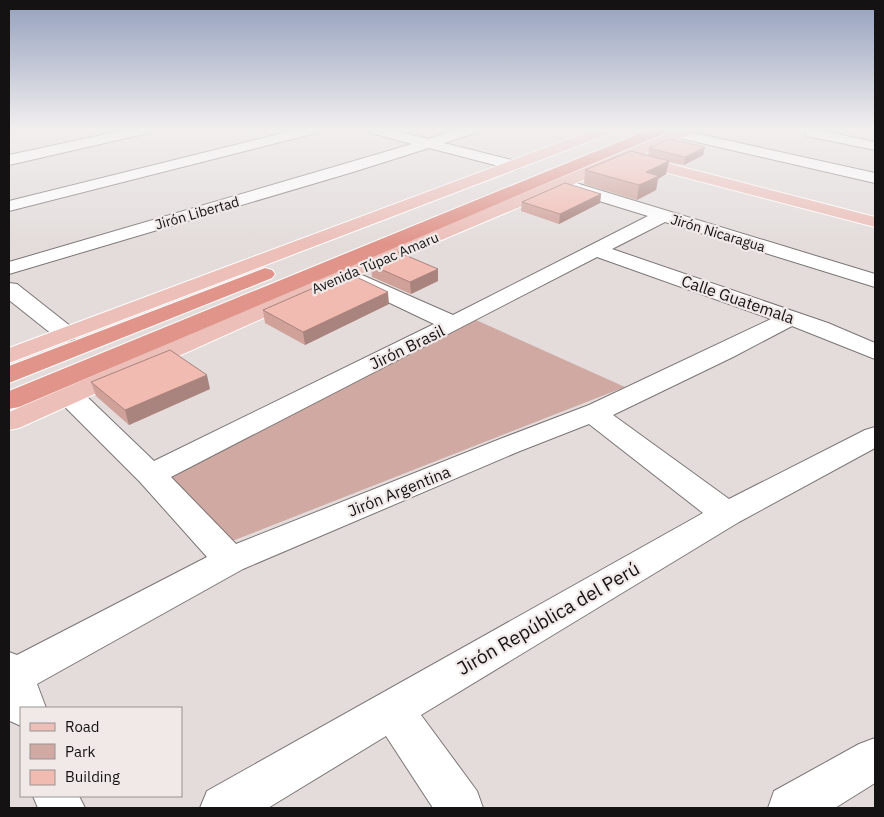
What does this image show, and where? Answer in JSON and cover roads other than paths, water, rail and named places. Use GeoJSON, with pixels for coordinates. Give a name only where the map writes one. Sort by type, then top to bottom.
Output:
{"type":"FeatureCollection","features":[{"type":"Feature","properties":{"kind":"highway","name":"Avenida Túpac Amaru"},"geometry":{"type":"LineString","coordinates":[[9,375],[533,168]]}},
{"type":"Feature","properties":{"kind":"highway","name":"Avenida Túpac Amaru"},"geometry":{"type":"LineString","coordinates":[[9,401],[584,168]]}},
{"type":"Feature","properties":{"kind":"highway"},"geometry":{"type":"LineString","coordinates":[[9,406],[219,324],[270,308]]}},
{"type":"Feature","properties":{"kind":"main road"},"geometry":{"type":"LineString","coordinates":[[9,356],[503,168]]}},
{"type":"Feature","properties":{"kind":"main road","name":"Avenida Túpac Amaru"},"geometry":{"type":"LineString","coordinates":[[9,422],[345,274],[600,168]]}},
{"type":"Feature","properties":{"kind":"main road"},"geometry":{"type":"LineString","coordinates":[[669,168],[875,222]]}},
{"type":"Feature","properties":{"kind":"street"},"geometry":{"type":"LineString","coordinates":[[9,206],[159,168]]}},
{"type":"Feature","properties":{"kind":"street","name":"Jirón Libertad"},"geometry":{"type":"LineString","coordinates":[[9,268],[347,168]]}},
{"type":"Feature","properties":{"kind":"street"},"geometry":{"type":"LineString","coordinates":[[833,168],[875,178]]}},
{"type":"Feature","properties":{"kind":"street","name":"Jirón Nicaragua"},"geometry":{"type":"LineString","coordinates":[[562,184],[875,281]]}},
{"type":"Feature","properties":{"kind":"street","name":"Jirón Brasil"},"geometry":{"type":"LineString","coordinates":[[151,475],[453,324],[662,216]]}},
{"type":"Feature","properties":{"kind":"street","name":"Calle Guatemala"},"geometry":{"type":"LineString","coordinates":[[598,250],[790,318],[875,352]]}},
{"type":"Feature","properties":{"kind":"street"},"geometry":{"type":"LineString","coordinates":[[345,274],[453,324]]}},
{"type":"Feature","properties":{"kind":"street"},"geometry":{"type":"LineString","coordinates":[[9,289],[66,334]]}},
{"type":"Feature","properties":{"kind":"street","name":"Jirón Argentina"},"geometry":{"type":"LineString","coordinates":[[16,685],[231,560],[592,413],[724,352],[790,318]]}},
{"type":"Feature","properties":{"kind":"street"},"geometry":{"type":"LineString","coordinates":[[70,396],[151,475],[231,560]]}},
{"type":"Feature","properties":{"kind":"street"},"geometry":{"type":"LineString","coordinates":[[592,413],[727,514]]}},
{"type":"Feature","properties":{"kind":"street","name":"Jirón República del Perú"},"geometry":{"type":"LineString","coordinates":[[224,808],[727,514],[875,436]]}},
{"type":"Feature","properties":{"kind":"street"},"geometry":{"type":"LineString","coordinates":[[392,709],[460,808]]}},
{"type":"Feature","properties":{"kind":"street"},"geometry":{"type":"LineString","coordinates":[[791,808],[875,759]]}}]}
